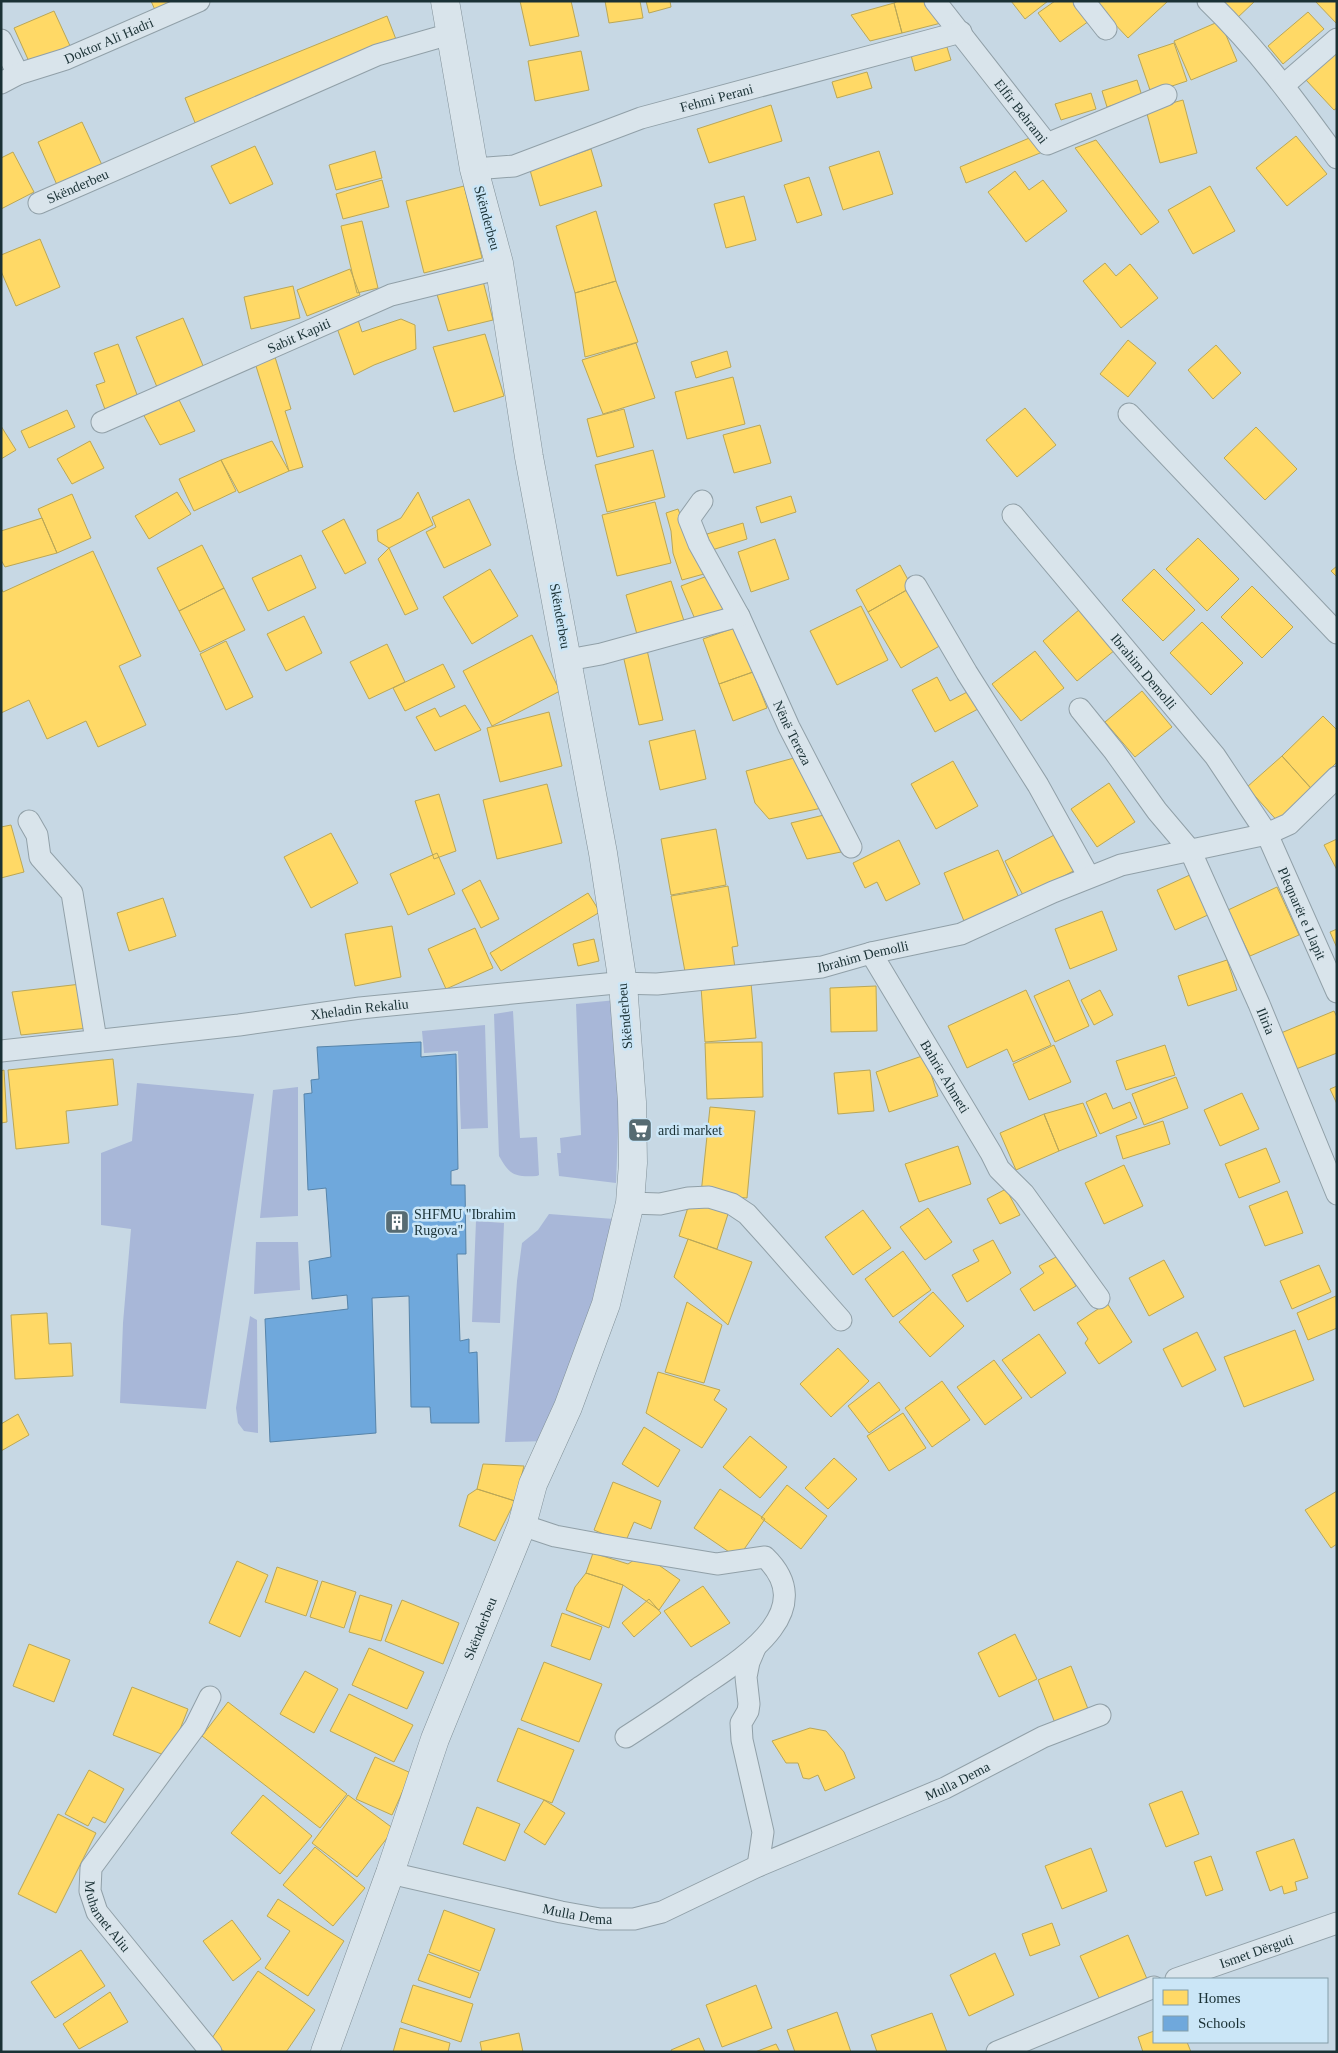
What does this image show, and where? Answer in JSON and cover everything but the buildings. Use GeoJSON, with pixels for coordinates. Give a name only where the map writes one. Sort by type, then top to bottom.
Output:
{"type":"FeatureCollection","features":[{"type":"Feature","properties":{"kind":"main road","name":"Skënderbeu"},"geometry":{"type":"LineString","coordinates":[[325,2052],[390,1873],[435,1739],[522,1524],[533,1484],[568,1407],[606,1304],[630,1203],[633,1163],[632,1102],[623,984],[603,853],[529,457],[499,263],[474,169],[445,1]]}},
{"type":"Feature","properties":{"kind":"street","name":"Doktor Ali Hadri"},"geometry":{"type":"LineString","coordinates":[[1,40],[10,79],[66,59],[199,1]]}},
{"type":"Feature","properties":{"kind":"street","name":"Elfir Behrami"},"geometry":{"type":"LineString","coordinates":[[935,1],[1047,144],[1166,95]]}},
{"type":"Feature","properties":{"kind":"street"},"geometry":{"type":"LineString","coordinates":[[1084,1],[1106,29]]}},
{"type":"Feature","properties":{"kind":"street"},"geometry":{"type":"LineString","coordinates":[[1208,1],[1224,16],[1284,86],[1337,158]]}},
{"type":"Feature","properties":{"kind":"street","name":"Fehmi Perani"},"geometry":{"type":"LineString","coordinates":[[474,169],[514,166],[641,118],[961,32]]}},
{"type":"Feature","properties":{"kind":"street","name":"Skënderbeu"},"geometry":{"type":"LineString","coordinates":[[39,203],[377,55],[450,34]]}},
{"type":"Feature","properties":{"kind":"street"},"geometry":{"type":"LineString","coordinates":[[1284,86],[1337,39]]}},
{"type":"Feature","properties":{"kind":"street","name":"Sabit Kapiti"},"geometry":{"type":"LineString","coordinates":[[102,422],[391,295],[490,271],[499,263]]}},
{"type":"Feature","properties":{"kind":"street"},"geometry":{"type":"LineString","coordinates":[[1129,414],[1337,633]]}},
{"type":"Feature","properties":{"kind":"street","name":"Nënë Tereza"},"geometry":{"type":"LineString","coordinates":[[702,501],[689,519],[699,544],[739,616],[789,727],[851,847]]}},
{"type":"Feature","properties":{"kind":"street","name":"Ibrahim Demolli"},"geometry":{"type":"LineString","coordinates":[[1013,515],[1215,756],[1267,834]]}},
{"type":"Feature","properties":{"kind":"street"},"geometry":{"type":"LineString","coordinates":[[916,586],[967,673],[1038,785],[1089,877]]}},
{"type":"Feature","properties":{"kind":"street"},"geometry":{"type":"LineString","coordinates":[[568,660],[601,654],[739,616]]}},
{"type":"Feature","properties":{"kind":"street"},"geometry":{"type":"LineString","coordinates":[[1080,709],[1114,751],[1157,811],[1190,850]]}},
{"type":"Feature","properties":{"kind":"street","name":"Ibrahim Demolli"},"geometry":{"type":"LineString","coordinates":[[623,984],[657,984],[822,967],[871,953],[961,934],[1089,877],[1121,865],[1267,834],[1289,824],[1337,777]]}},
{"type":"Feature","properties":{"kind":"street"},"geometry":{"type":"LineString","coordinates":[[29,821],[37,835],[40,857],[72,893],[96,1040]]}},
{"type":"Feature","properties":{"kind":"street","name":"Pleqnarët e Llapit"},"geometry":{"type":"LineString","coordinates":[[1267,834],[1337,992]]}},
{"type":"Feature","properties":{"kind":"street","name":"Iliria"},"geometry":{"type":"LineString","coordinates":[[1190,850],[1259,1004],[1337,1194]]}},
{"type":"Feature","properties":{"kind":"street","name":"Bahrie Ahmeti"},"geometry":{"type":"LineString","coordinates":[[871,953],[991,1153],[998,1169],[1024,1194],[1099,1298]]}},
{"type":"Feature","properties":{"kind":"street","name":"Xheladin Rekaliu"},"geometry":{"type":"LineString","coordinates":[[1,1051],[239,1025],[360,1008],[623,984]]}},
{"type":"Feature","properties":{"kind":"street"},"geometry":{"type":"LineString","coordinates":[[630,1203],[660,1204],[688,1198],[709,1197],[732,1204],[746,1214],[766,1234],[841,1320]]}},
{"type":"Feature","properties":{"kind":"street"},"geometry":{"type":"LineString","coordinates":[[522,1524],[554,1536],[717,1564],[765,1557],[774,1565],[780,1576],[784,1588],[784,1600],[777,1621],[766,1638],[755,1648],[626,1737]]}},
{"type":"Feature","properties":{"kind":"street"},"geometry":{"type":"LineString","coordinates":[[755,1648],[749,1662],[746,1677],[748,1711],[741,1723],[742,1740],[763,1832],[758,1866]]}},
{"type":"Feature","properties":{"kind":"street","name":"Muhamet Aliu"},"geometry":{"type":"LineString","coordinates":[[210,1697],[195,1727],[91,1868],[90,1892],[97,1912],[211,2052]]}},
{"type":"Feature","properties":{"kind":"street","name":"Mulla Dema"},"geometry":{"type":"LineString","coordinates":[[390,1873],[561,1912],[600,1919],[634,1919],[662,1912],[758,1866],[945,1788],[1043,1737],[1100,1714]]}},
{"type":"Feature","properties":{"kind":"street","name":"Ismet Dërguti"},"geometry":{"type":"LineString","coordinates":[[1179,1978],[1337,1923]]}},
{"type":"Feature","properties":{"kind":"street"},"geometry":{"type":"LineString","coordinates":[[997,2052],[1153,1987]]}},
{"type":"Feature","properties":{"kind":"shaded area"},"geometry":{"type":"Polygon","coordinates":[[[616,1000],[619,1107],[616,1183],[559,1176],[557,1153],[561,1153],[560,1138],[581,1135],[576,1004],[616,1000]]]}},
{"type":"Feature","properties":{"kind":"shaded area"},"geometry":{"type":"Polygon","coordinates":[[[513,1011],[520,1138],[537,1137],[539,1175],[537,1176],[514,1174],[506,1167],[499,1156],[494,1014],[513,1011]]]}},
{"type":"Feature","properties":{"kind":"shaded area"},"geometry":{"type":"Polygon","coordinates":[[[485,1025],[488,1128],[461,1129],[458,1051],[424,1053],[422,1031],[485,1025]]]}},
{"type":"Feature","properties":{"kind":"shaded area"},"geometry":{"type":"Polygon","coordinates":[[[137,1083],[254,1094],[206,1409],[120,1403],[123,1323],[131,1229],[101,1225],[101,1153],[132,1141],[137,1083]]]}},
{"type":"Feature","properties":{"kind":"shaded area"},"geometry":{"type":"Polygon","coordinates":[[[298,1087],[298,1216],[260,1218],[273,1090],[298,1087]]]}},
{"type":"Feature","properties":{"kind":"shaded area"},"geometry":{"type":"Polygon","coordinates":[[[549,1214],[614,1219],[594,1311],[549,1441],[505,1442],[517,1281],[522,1243],[538,1230],[549,1214]]]}},
{"type":"Feature","properties":{"kind":"shaded area"},"geometry":{"type":"Polygon","coordinates":[[[476,1221],[504,1223],[500,1323],[472,1322],[476,1221]]]}},
{"type":"Feature","properties":{"kind":"shaded area"},"geometry":{"type":"Polygon","coordinates":[[[256,1242],[298,1242],[300,1290],[254,1294],[256,1242]]]}},
{"type":"Feature","properties":{"kind":"shaded area"},"geometry":{"type":"Polygon","coordinates":[[[250,1316],[257,1320],[258,1433],[244,1431],[238,1423],[236,1408],[250,1316]]]}},
{"type":"Feature","properties":{"kind":"place","name":"ardi market"},"geometry":{"type":"Point","coordinates":[640,1130]}},
{"type":"Feature","properties":{"kind":"place","name":"SHFMU \"Ibrahim Rugova\""},"geometry":{"type":"Point","coordinates":[397,1222]}}]}
